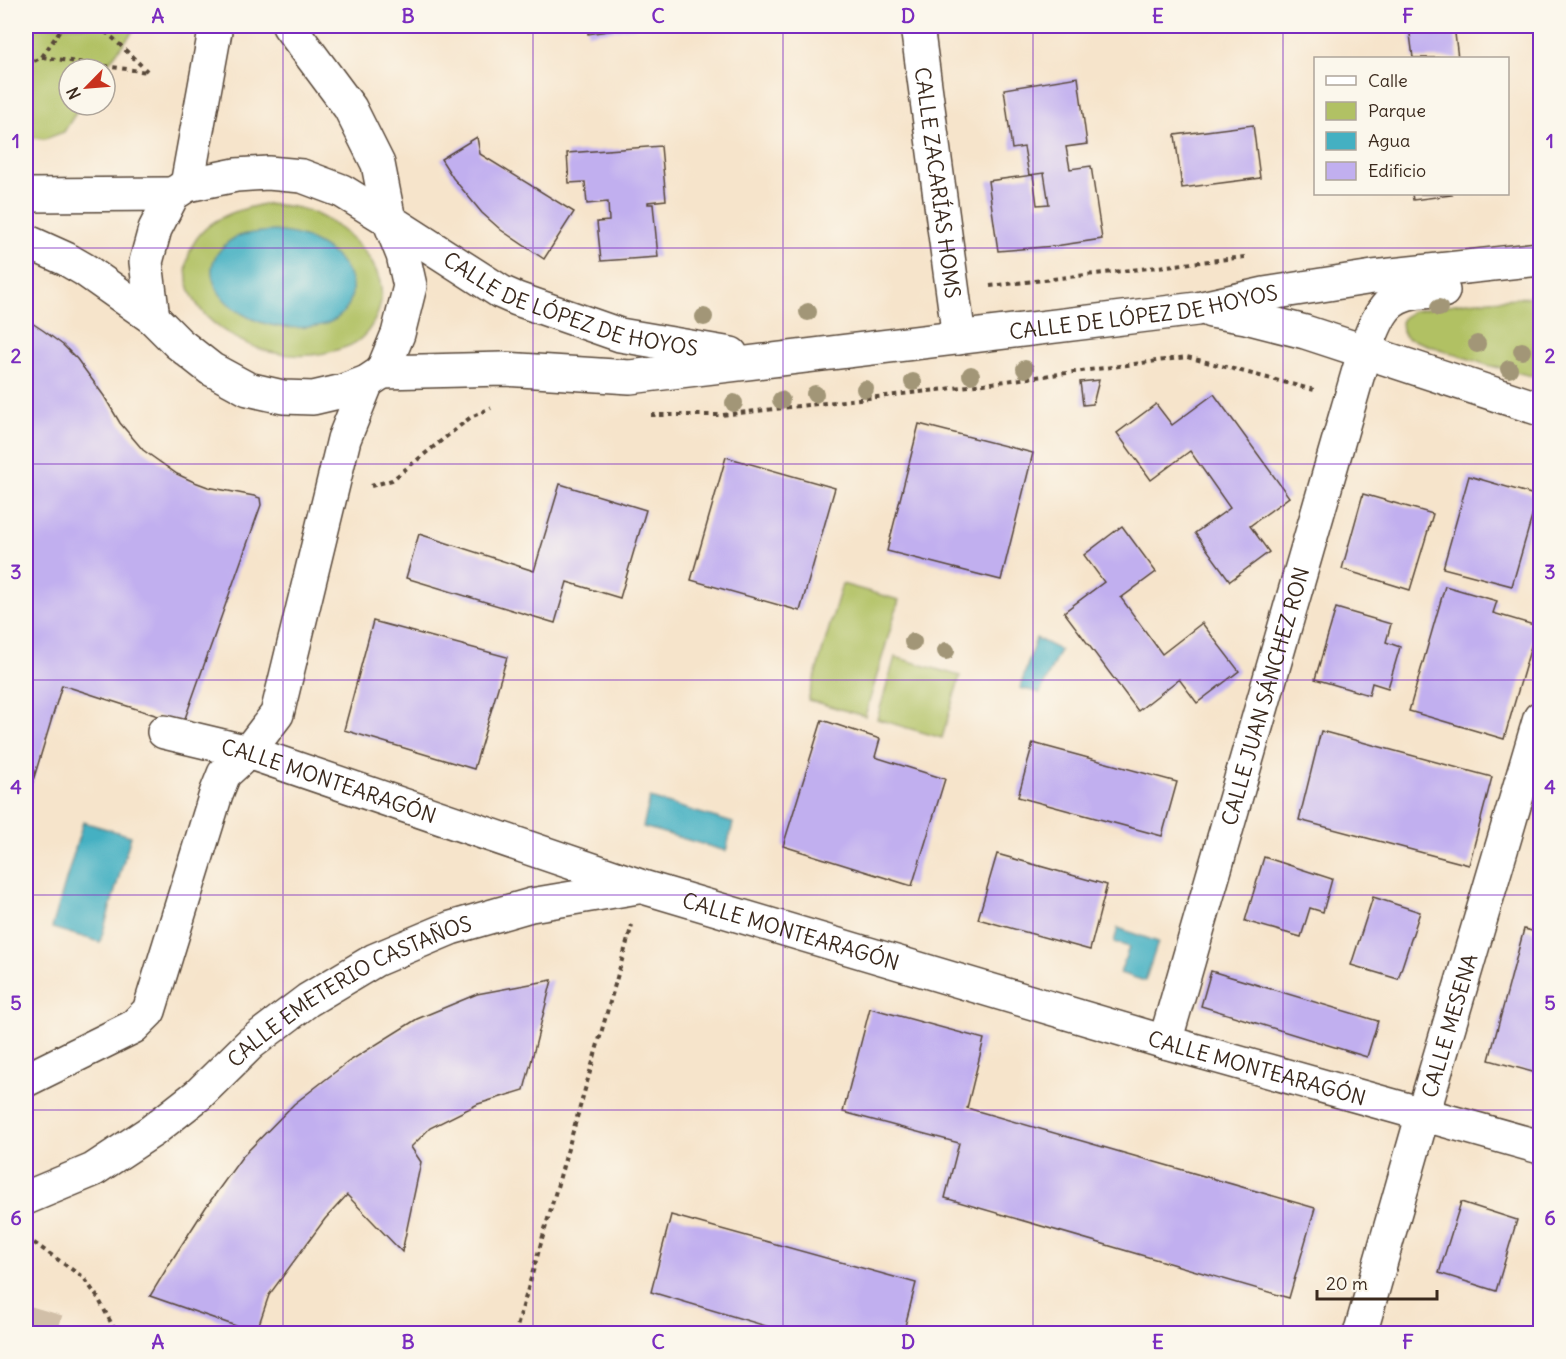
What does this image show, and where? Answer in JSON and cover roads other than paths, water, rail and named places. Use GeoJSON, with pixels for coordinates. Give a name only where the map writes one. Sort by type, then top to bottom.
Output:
{"type":"FeatureCollection","features":[{"type":"Feature","properties":{"kind":"street"},"geometry":{"type":"LineString","coordinates":[[153,318],[146,262],[155,230],[180,190],[213,42],[214,26]]}},
{"type":"Feature","properties":{"kind":"street"},"geometry":{"type":"LineString","coordinates":[[26,1080],[133,1027],[149,1011],[224,774],[248,752],[277,714],[344,438],[398,334],[410,286],[403,255],[389,220],[378,164],[350,108],[289,26]]}},
{"type":"Feature","properties":{"kind":"street","name":"CALLE ZACARÍAS HOMS"},"geometry":{"type":"LineString","coordinates":[[917,26],[959,338]]}},
{"type":"Feature","properties":{"kind":"street","name":"CALLE DE LÓPEZ DE HOYOS"},"geometry":{"type":"LineString","coordinates":[[180,190],[236,175],[268,173],[302,176],[342,191],[501,292],[517,299],[620,335],[765,360]]}},
{"type":"Feature","properties":{"kind":"street"},"geometry":{"type":"LineString","coordinates":[[26,195],[180,190]]}},
{"type":"Feature","properties":{"kind":"street"},"geometry":{"type":"LineString","coordinates":[[26,241],[85,270],[153,318]]}},
{"type":"Feature","properties":{"kind":"street","name":"CALLE DE LÓPEZ DE HOYOS"},"geometry":{"type":"LineString","coordinates":[[153,318],[178,343],[211,369],[248,389],[283,397],[313,398],[344,391],[374,377],[504,369],[630,377],[1197,309],[1264,294],[1373,277],[1532,260]]}},
{"type":"Feature","properties":{"kind":"street","name":"CALLE DE LÓPEZ DE HOYOS"},"geometry":{"type":"LineString","coordinates":[[1366,351],[1377,320],[1392,301],[1406,294],[1477,287],[1495,281],[1532,260]]}},
{"type":"Feature","properties":{"kind":"street"},"geometry":{"type":"LineString","coordinates":[[1197,309],[1246,317],[1286,327],[1540,409]]}},
{"type":"Feature","properties":{"kind":"street","name":"CALLE JUAN SÁNCHEZ RON"},"geometry":{"type":"LineString","coordinates":[[1165,1042],[1366,351]]}},
{"type":"Feature","properties":{"kind":"street","name":"CALLE MESENA"},"geometry":{"type":"LineString","coordinates":[[1360,1334],[1540,718]]}},
{"type":"Feature","properties":{"kind":"street","name":"CALLE MONTEARAGÓN"},"geometry":{"type":"LineString","coordinates":[[164,732],[248,752],[643,887],[1165,1042],[1540,1147]]}},
{"type":"Feature","properties":{"kind":"street","name":"CALLE EMETERIO CASTAÑOS"},"geometry":{"type":"LineString","coordinates":[[26,1198],[93,1170],[152,1131],[189,1102],[252,1043],[308,1000],[375,960],[451,928],[531,905],[643,887]]}},
{"type":"Feature","properties":{"kind":"water"},"geometry":{"type":"Polygon","coordinates":[[[275,231],[294,234],[317,243],[338,258],[346,268],[351,279],[352,291],[349,304],[336,319],[322,325],[307,327],[288,327],[259,322],[241,313],[219,293],[212,276],[212,267],[223,247],[239,236],[275,231]]]}},
{"type":"Feature","properties":{"kind":"water"},"geometry":{"type":"Polygon","coordinates":[[[1036,638],[1060,650],[1040,693],[1020,688],[1036,638]]]}},
{"type":"Feature","properties":{"kind":"water"},"geometry":{"type":"Polygon","coordinates":[[[650,798],[733,823],[726,851],[643,827],[650,798]]]}},
{"type":"Feature","properties":{"kind":"water"},"geometry":{"type":"Polygon","coordinates":[[[83,822],[131,836],[100,942],[52,928],[83,822]]]}},
{"type":"Feature","properties":{"kind":"water"},"geometry":{"type":"Polygon","coordinates":[[[1118,928],[1158,942],[1145,981],[1120,973],[1129,947],[1114,942],[1118,928]]]}},
{"type":"Feature","properties":{"kind":"tunnel"},"geometry":{"type":"LineString","coordinates":[[26,1322],[67,1334]]}}]}
